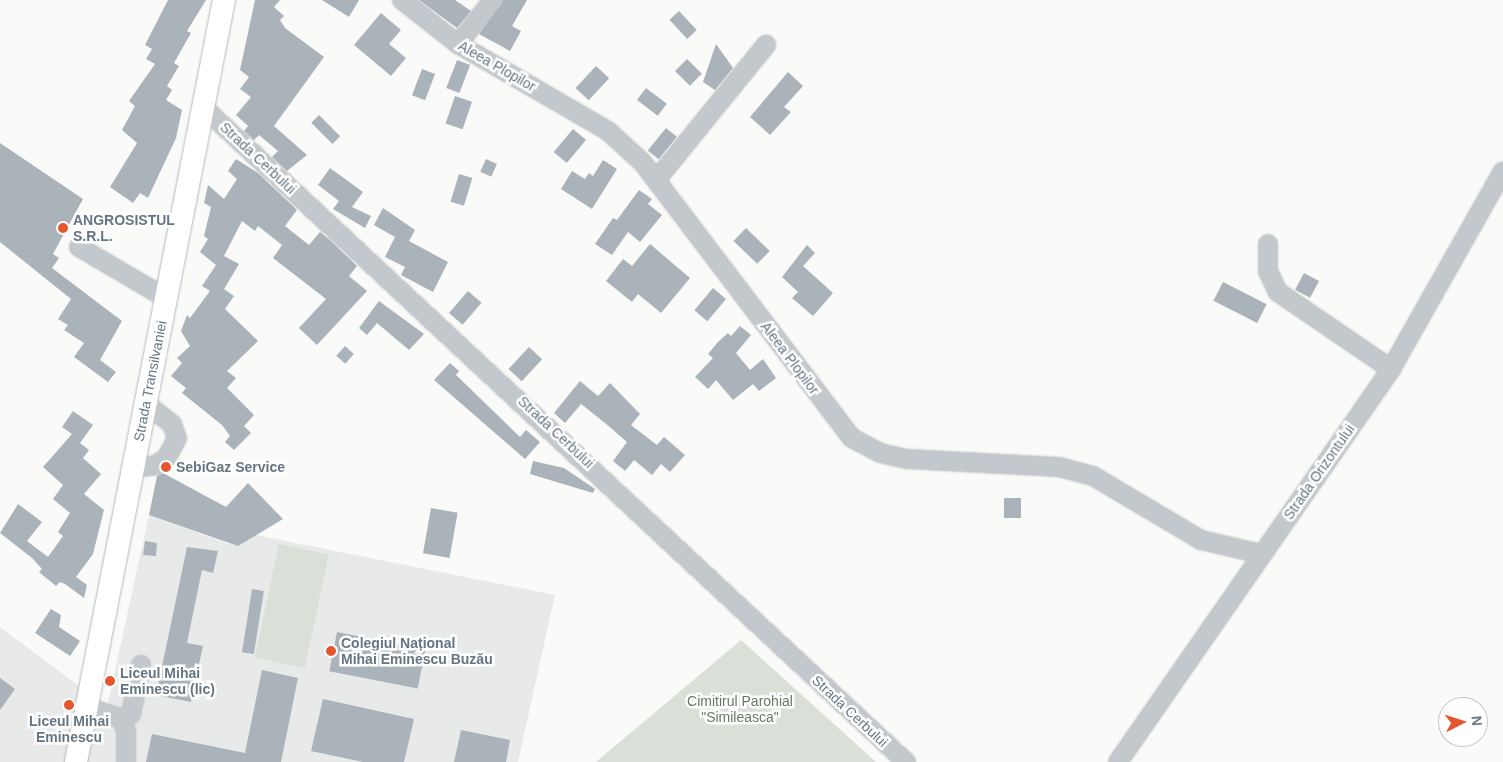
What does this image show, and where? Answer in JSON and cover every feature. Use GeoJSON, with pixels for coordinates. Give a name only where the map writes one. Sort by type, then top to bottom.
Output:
{"type":"FeatureCollection","features":[{"type":"Feature","properties":{"kind":"main road","name":"Strada Transilvaniei"},"geometry":{"type":"LineString","coordinates":[[76,762],[224,0]]}},
{"type":"Feature","properties":{"kind":"street","name":"Aleea Plopilor"},"geometry":{"type":"LineString","coordinates":[[402,0],[458,44],[608,131],[657,179],[852,438],[880,453],[907,460],[1059,467],[1085,474],[1201,540],[1262,554]]}},
{"type":"Feature","properties":{"kind":"street"},"geometry":{"type":"LineString","coordinates":[[458,44],[492,0]]}},
{"type":"Feature","properties":{"kind":"street"},"geometry":{"type":"LineString","coordinates":[[657,179],[766,45]]}},
{"type":"Feature","properties":{"kind":"street","name":"Strada Cerbului"},"geometry":{"type":"LineString","coordinates":[[202,107],[906,762]]}},
{"type":"Feature","properties":{"kind":"street","name":"Strada Orizontului"},"geometry":{"type":"LineString","coordinates":[[1118,762],[1391,369],[1503,171]]}},
{"type":"Feature","properties":{"kind":"street"},"geometry":{"type":"LineString","coordinates":[[1268,244],[1268,271],[1278,292],[1391,369]]}},
{"type":"Feature","properties":{"kind":"street"},"geometry":{"type":"LineString","coordinates":[[79,247],[166,298]]}},
{"type":"Feature","properties":{"kind":"street"},"geometry":{"type":"LineString","coordinates":[[133,468],[156,465],[167,457],[177,438],[172,424],[145,403]]}},
{"type":"Feature","properties":{"kind":"street"},"geometry":{"type":"LineString","coordinates":[[126,762],[126,721],[141,665]]}},
{"type":"Feature","properties":{"kind":"street"},"geometry":{"type":"LineString","coordinates":[[87,707],[126,721]]}},
{"type":"Feature","properties":{"kind":"shaded area","name":"Colegiul Național Mihai Eminescu Buzău"},"geometry":{"type":"Polygon","coordinates":[[[149,515],[238,546],[256,535],[555,595],[518,762],[0,762],[0,627],[107,707],[149,515]]]}},
{"type":"Feature","properties":{"kind":"green space"},"geometry":{"type":"Polygon","coordinates":[[[279,544],[329,555],[305,668],[255,657],[279,544]]]}},
{"type":"Feature","properties":{"kind":"green space","name":"Cimitirul Parohial \"Simileasca\""},"geometry":{"type":"Polygon","coordinates":[[[741,640],[876,762],[596,762],[741,640]]]}},
{"type":"Feature","properties":{"kind":"building"},"geometry":{"type":"Polygon","coordinates":[[[168,0],[206,0],[187,31],[191,33],[174,63],[179,66],[167,86],[172,90],[166,100],[182,110],[176,138],[148,198],[140,193],[133,203],[110,187],[137,143],[122,130],[135,106],[129,101],[155,64],[146,59],[152,49],[145,45],[168,0]]]}},
{"type":"Feature","properties":{"kind":"building"},"geometry":{"type":"Polygon","coordinates":[[[255,0],[280,0],[274,7],[284,16],[280,20],[285,28],[324,57],[274,126],[307,155],[287,171],[272,157],[278,151],[259,135],[254,140],[244,131],[248,126],[236,115],[251,97],[240,89],[249,77],[240,70],[255,0]]]}},
{"type":"Feature","properties":{"kind":"building"},"geometry":{"type":"Polygon","coordinates":[[[322,0],[359,0],[349,17],[322,0]]]}},
{"type":"Feature","properties":{"kind":"building"},"geometry":{"type":"Polygon","coordinates":[[[419,0],[455,0],[471,11],[457,28],[419,0]]]}},
{"type":"Feature","properties":{"kind":"building"},"geometry":{"type":"Polygon","coordinates":[[[503,0],[527,0],[512,26],[521,31],[510,51],[479,34],[503,0]]]}},
{"type":"Feature","properties":{"kind":"building"},"geometry":{"type":"Polygon","coordinates":[[[679,11],[697,30],[687,39],[669,20],[679,11]]]}},
{"type":"Feature","properties":{"kind":"building"},"geometry":{"type":"Polygon","coordinates":[[[381,13],[401,30],[389,44],[406,58],[391,76],[354,45],[381,13]]]}},
{"type":"Feature","properties":{"kind":"building"},"geometry":{"type":"Polygon","coordinates":[[[716,44],[733,68],[715,90],[703,82],[716,44]]]}},
{"type":"Feature","properties":{"kind":"building"},"geometry":{"type":"Polygon","coordinates":[[[687,59],[702,74],[690,86],[675,71],[687,59]]]}},
{"type":"Feature","properties":{"kind":"building"},"geometry":{"type":"Polygon","coordinates":[[[457,60],[470,65],[459,93],[446,88],[457,60]]]}},
{"type":"Feature","properties":{"kind":"building"},"geometry":{"type":"Polygon","coordinates":[[[596,66],[609,78],[589,100],[576,88],[596,66]]]}},
{"type":"Feature","properties":{"kind":"building"},"geometry":{"type":"Polygon","coordinates":[[[422,69],[435,74],[425,100],[412,95],[422,69]]]}},
{"type":"Feature","properties":{"kind":"building"},"geometry":{"type":"Polygon","coordinates":[[[788,72],[803,86],[784,107],[791,112],[770,135],[750,117],[788,72]]]}},
{"type":"Feature","properties":{"kind":"building"},"geometry":{"type":"Polygon","coordinates":[[[646,88],[667,104],[658,116],[637,100],[646,88]]]}},
{"type":"Feature","properties":{"kind":"building"},"geometry":{"type":"Polygon","coordinates":[[[455,96],[472,102],[463,129],[446,123],[455,96]]]}},
{"type":"Feature","properties":{"kind":"building"},"geometry":{"type":"Polygon","coordinates":[[[319,115],[340,136],[332,144],[311,123],[319,115]]]}},
{"type":"Feature","properties":{"kind":"building"},"geometry":{"type":"Polygon","coordinates":[[[666,128],[677,137],[659,159],[648,151],[666,128]]]}},
{"type":"Feature","properties":{"kind":"building"},"geometry":{"type":"Polygon","coordinates":[[[573,129],[586,140],[567,163],[554,152],[573,129]]]}},
{"type":"Feature","properties":{"kind":"building"},"geometry":{"type":"Polygon","coordinates":[[[0,143],[83,199],[53,254],[59,258],[52,268],[122,321],[100,360],[116,372],[108,382],[74,357],[84,343],[64,330],[68,325],[58,319],[71,299],[0,242],[0,143]]]}},
{"type":"Feature","properties":{"kind":"building"},"geometry":{"type":"Polygon","coordinates":[[[236,159],[258,173],[297,210],[285,226],[309,245],[320,232],[357,266],[349,276],[367,291],[317,345],[299,328],[326,299],[273,258],[282,245],[258,226],[255,231],[242,221],[224,256],[239,264],[224,289],[234,296],[225,309],[258,341],[227,371],[236,378],[227,388],[254,415],[244,426],[251,433],[234,450],[225,442],[230,436],[222,425],[182,393],[186,388],[171,376],[182,363],[177,358],[190,346],[181,331],[187,315],[190,318],[210,291],[202,286],[216,265],[200,252],[208,239],[204,236],[211,207],[204,203],[208,185],[224,199],[237,179],[228,171],[236,159]]]}},
{"type":"Feature","properties":{"kind":"building"},"geometry":{"type":"Polygon","coordinates":[[[486,159],[497,164],[491,177],[480,172],[486,159]]]}},
{"type":"Feature","properties":{"kind":"building"},"geometry":{"type":"Polygon","coordinates":[[[603,160],[617,169],[592,209],[561,189],[572,171],[585,179],[589,173],[593,176],[603,160]]]}},
{"type":"Feature","properties":{"kind":"building"},"geometry":{"type":"Polygon","coordinates":[[[330,168],[363,192],[352,207],[371,216],[365,228],[333,209],[339,201],[318,185],[330,168]]]}},
{"type":"Feature","properties":{"kind":"building"},"geometry":{"type":"Polygon","coordinates":[[[459,174],[472,178],[464,206],[451,202],[459,174]]]}},
{"type":"Feature","properties":{"kind":"building"},"geometry":{"type":"Polygon","coordinates":[[[639,190],[652,199],[648,204],[662,215],[640,242],[628,232],[612,255],[595,244],[613,218],[617,220],[639,190]]]}},
{"type":"Feature","properties":{"kind":"building"},"geometry":{"type":"Polygon","coordinates":[[[383,208],[415,230],[409,241],[448,262],[433,292],[401,275],[405,267],[385,257],[395,237],[374,225],[383,208]]]}},
{"type":"Feature","properties":{"kind":"building"},"geometry":{"type":"Polygon","coordinates":[[[746,228],[770,251],[757,264],[733,241],[746,228]]]}},
{"type":"Feature","properties":{"kind":"building"},"geometry":{"type":"Polygon","coordinates":[[[650,244],[690,278],[661,313],[638,294],[632,302],[606,281],[623,259],[632,266],[650,244]]]}},
{"type":"Feature","properties":{"kind":"building"},"geometry":{"type":"Polygon","coordinates":[[[807,245],[815,253],[803,266],[833,293],[813,316],[792,298],[798,292],[782,277],[807,245]]]}},
{"type":"Feature","properties":{"kind":"building"},"geometry":{"type":"Polygon","coordinates":[[[1304,273],[1319,281],[1310,298],[1295,290],[1304,273]]]}},
{"type":"Feature","properties":{"kind":"building"},"geometry":{"type":"Polygon","coordinates":[[[1223,282],[1267,304],[1257,323],[1213,301],[1223,282]]]}},
{"type":"Feature","properties":{"kind":"building"},"geometry":{"type":"Polygon","coordinates":[[[713,288],[726,299],[707,321],[694,310],[713,288]]]}},
{"type":"Feature","properties":{"kind":"building"},"geometry":{"type":"Polygon","coordinates":[[[468,291],[482,303],[463,325],[449,313],[468,291]]]}},
{"type":"Feature","properties":{"kind":"building"},"geometry":{"type":"Polygon","coordinates":[[[379,301],[424,334],[409,350],[377,323],[367,335],[359,328],[379,301]]]}},
{"type":"Feature","properties":{"kind":"building"},"geometry":{"type":"Polygon","coordinates":[[[740,326],[751,335],[736,353],[750,370],[763,359],[776,378],[759,391],[753,384],[733,400],[716,380],[708,389],[695,377],[713,358],[708,354],[718,342],[728,333],[731,336],[740,326]]]}},
{"type":"Feature","properties":{"kind":"building"},"geometry":{"type":"Polygon","coordinates":[[[345,346],[354,354],[345,364],[336,356],[345,346]]]}},
{"type":"Feature","properties":{"kind":"building"},"geometry":{"type":"Polygon","coordinates":[[[529,347],[542,359],[522,381],[509,369],[529,347]]]}},
{"type":"Feature","properties":{"kind":"building"},"geometry":{"type":"Polygon","coordinates":[[[450,363],[459,371],[456,375],[520,437],[526,430],[540,442],[525,459],[434,380],[450,363]]]}},
{"type":"Feature","properties":{"kind":"building"},"geometry":{"type":"Polygon","coordinates":[[[580,381],[598,396],[610,383],[640,414],[631,425],[657,445],[664,437],[685,455],[670,472],[661,464],[652,475],[634,460],[625,471],[613,461],[627,442],[605,423],[581,404],[565,423],[554,413],[580,381]]]}},
{"type":"Feature","properties":{"kind":"building"},"geometry":{"type":"Polygon","coordinates":[[[73,411],[93,425],[80,443],[89,450],[83,458],[101,474],[84,494],[104,510],[93,554],[76,577],[87,585],[84,598],[65,584],[60,582],[56,586],[39,572],[42,569],[32,558],[0,533],[18,504],[42,522],[27,541],[48,557],[63,536],[58,532],[70,513],[53,499],[63,485],[43,467],[72,434],[62,427],[73,411]]]}},
{"type":"Feature","properties":{"kind":"building"},"geometry":{"type":"Polygon","coordinates":[[[533,461],[564,468],[595,489],[593,493],[530,474],[533,461]]]}},
{"type":"Feature","properties":{"kind":"building"},"geometry":{"type":"Polygon","coordinates":[[[163,473],[226,507],[248,483],[283,519],[238,546],[149,515],[157,476],[163,473]]]}},
{"type":"Feature","properties":{"kind":"building"},"geometry":{"type":"Polygon","coordinates":[[[1004,498],[1021,498],[1021,518],[1004,518],[1004,498]]]}},
{"type":"Feature","properties":{"kind":"building"},"geometry":{"type":"Polygon","coordinates":[[[431,508],[458,513],[450,558],[423,553],[431,508]]]}},
{"type":"Feature","properties":{"kind":"building"},"geometry":{"type":"Polygon","coordinates":[[[145,541],[157,543],[156,556],[143,555],[145,541]]]}},
{"type":"Feature","properties":{"kind":"building"},"geometry":{"type":"Polygon","coordinates":[[[187,547],[218,551],[213,573],[202,570],[187,643],[203,646],[199,664],[195,663],[191,702],[156,695],[187,547]]]}},
{"type":"Feature","properties":{"kind":"building"},"geometry":{"type":"Polygon","coordinates":[[[252,589],[264,591],[254,654],[242,652],[252,589]]]}},
{"type":"Feature","properties":{"kind":"building"},"geometry":{"type":"Polygon","coordinates":[[[51,609],[61,615],[59,627],[80,641],[70,656],[35,633],[51,609]]]}},
{"type":"Feature","properties":{"kind":"building"},"geometry":{"type":"Polygon","coordinates":[[[337,632],[425,649],[418,688],[329,671],[337,632]]]}},
{"type":"Feature","properties":{"kind":"building"},"geometry":{"type":"Polygon","coordinates":[[[262,670],[298,678],[281,762],[146,762],[152,734],[245,753],[262,670]]]}},
{"type":"Feature","properties":{"kind":"building"},"geometry":{"type":"Polygon","coordinates":[[[0,678],[15,689],[0,710],[0,678]]]}},
{"type":"Feature","properties":{"kind":"building"},"geometry":{"type":"Polygon","coordinates":[[[323,699],[414,719],[404,762],[363,762],[311,751],[323,699]]]}},
{"type":"Feature","properties":{"kind":"building"},"geometry":{"type":"Polygon","coordinates":[[[461,730],[510,740],[506,762],[454,762],[461,730]]]}},
{"type":"Feature","properties":{"kind":"place","name":"ANGROSISTUL S.R.L."},"geometry":{"type":"Point","coordinates":[63,228]}},
{"type":"Feature","properties":{"kind":"place","name":"SebiGaz Service"},"geometry":{"type":"Point","coordinates":[166,467]}},
{"type":"Feature","properties":{"kind":"place","name":"Colegiul Național Mihai Eminescu Buzău"},"geometry":{"type":"Point","coordinates":[331,651]}},
{"type":"Feature","properties":{"kind":"place","name":"Liceul Mihai Eminescu (lic)"},"geometry":{"type":"Point","coordinates":[110,681]}},
{"type":"Feature","properties":{"kind":"place","name":"Liceul Mihai Eminescu"},"geometry":{"type":"Point","coordinates":[69,705]}}]}
